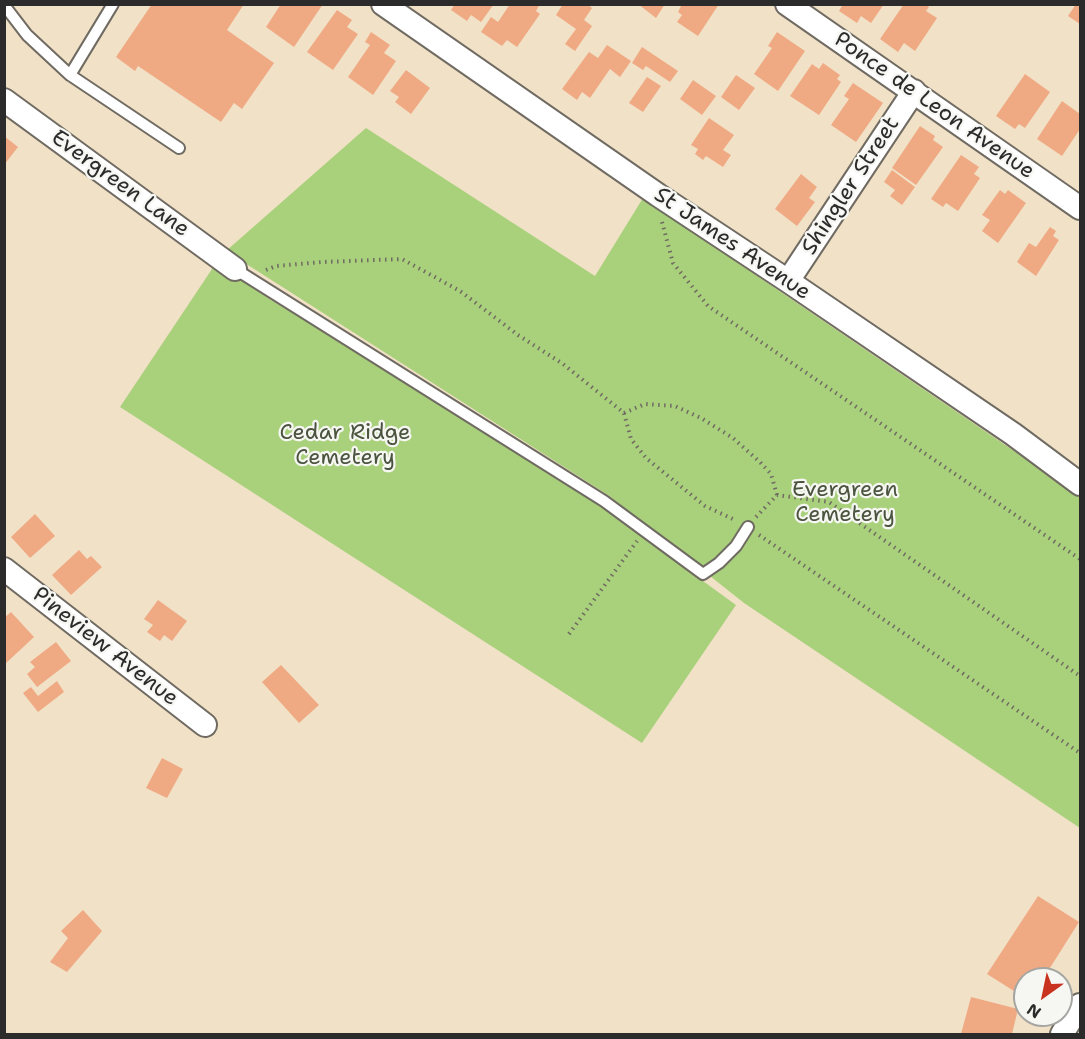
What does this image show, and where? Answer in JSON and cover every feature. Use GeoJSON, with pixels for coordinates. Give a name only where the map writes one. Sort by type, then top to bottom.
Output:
{"type":"FeatureCollection","features":[{"type":"Feature","properties":{"kind":"street","name":"St James Avenue"},"geometry":{"type":"LineString","coordinates":[[383,4],[658,195],[1013,434],[1080,483]]}},
{"type":"Feature","properties":{"kind":"street","name":"Ponce de Leon Avenue"},"geometry":{"type":"LineString","coordinates":[[788,4],[1080,208]]}},
{"type":"Feature","properties":{"kind":"street","name":"Shingler Street"},"geometry":{"type":"LineString","coordinates":[[788,281],[914,91]]}},
{"type":"Feature","properties":{"kind":"street","name":"Evergreen Lane"},"geometry":{"type":"LineString","coordinates":[[4,100],[242,273]]}},
{"type":"Feature","properties":{"kind":"street","name":"Pineview Avenue"},"geometry":{"type":"LineString","coordinates":[[4,569],[205,725]]}},
{"type":"Feature","properties":{"kind":"street"},"geometry":{"type":"LineString","coordinates":[[1062,1035],[1080,1005]]}},
{"type":"Feature","properties":{"kind":"lane"},"geometry":{"type":"LineString","coordinates":[[70,75],[113,4]]}},
{"type":"Feature","properties":{"kind":"lane"},"geometry":{"type":"LineString","coordinates":[[4,5],[27,35],[70,75],[179,148]]}},
{"type":"Feature","properties":{"kind":"lane"},"geometry":{"type":"LineString","coordinates":[[242,273],[604,501],[703,574],[719,564],[736,546],[748,528]]}},
{"type":"Feature","properties":{"kind":"path"},"geometry":{"type":"LineString","coordinates":[[658,195],[662,225],[673,263],[708,306],[1080,559]]}},
{"type":"Feature","properties":{"kind":"path"},"geometry":{"type":"LineString","coordinates":[[242,273],[276,266],[402,259],[460,291],[518,335],[563,364],[624,413],[631,440],[646,458],[705,506],[748,528],[1080,753]]}},
{"type":"Feature","properties":{"kind":"path"},"geometry":{"type":"LineString","coordinates":[[624,413],[645,405],[675,406],[701,418],[733,438],[771,474],[777,495]]}},
{"type":"Feature","properties":{"kind":"path"},"geometry":{"type":"LineString","coordinates":[[748,528],[777,495]]}},
{"type":"Feature","properties":{"kind":"path"},"geometry":{"type":"LineString","coordinates":[[777,495],[829,502],[1080,676]]}},
{"type":"Feature","properties":{"kind":"path"},"geometry":{"type":"LineString","coordinates":[[569,634],[645,531]]}},
{"type":"Feature","properties":{"kind":"green space","name":"Evergreen Cemetery"},"geometry":{"type":"Polygon","coordinates":[[[366,128],[595,276],[643,198],[1080,496],[1080,828],[744,603],[608,495],[226,251],[366,128]]]}},
{"type":"Feature","properties":{"kind":"green space","name":"Cedar Ridge Cemetery"},"geometry":{"type":"Polygon","coordinates":[[[216,263],[271,300],[387,368],[597,504],[736,605],[642,743],[120,407],[216,263]]]}},
{"type":"Feature","properties":{"kind":"building"},"geometry":{"type":"Polygon","coordinates":[[[152,4],[244,4],[227,30],[274,63],[242,109],[234,103],[221,122],[138,66],[135,71],[116,57],[152,4]]]}},
{"type":"Feature","properties":{"kind":"building"},"geometry":{"type":"Polygon","coordinates":[[[281,4],[323,4],[294,47],[266,27],[281,4]]]}},
{"type":"Feature","properties":{"kind":"building"},"geometry":{"type":"Polygon","coordinates":[[[455,4],[494,4],[481,22],[471,15],[467,21],[451,10],[455,4]]]}},
{"type":"Feature","properties":{"kind":"building"},"geometry":{"type":"Polygon","coordinates":[[[510,4],[540,4],[536,11],[540,14],[517,47],[507,40],[502,46],[481,32],[491,17],[498,22],[510,4]]]}},
{"type":"Feature","properties":{"kind":"building"},"geometry":{"type":"Polygon","coordinates":[[[563,4],[587,4],[592,8],[584,20],[592,26],[575,51],[565,44],[576,29],[556,15],[563,4]]]}},
{"type":"Feature","properties":{"kind":"building"},"geometry":{"type":"Polygon","coordinates":[[[638,4],[665,4],[656,18],[638,4]]]}},
{"type":"Feature","properties":{"kind":"building"},"geometry":{"type":"Polygon","coordinates":[[[682,4],[719,4],[698,36],[677,22],[682,15],[678,12],[682,4]]]}},
{"type":"Feature","properties":{"kind":"building"},"geometry":{"type":"Polygon","coordinates":[[[843,4],[884,4],[871,23],[861,16],[857,23],[839,11],[843,4]]]}},
{"type":"Feature","properties":{"kind":"building"},"geometry":{"type":"Polygon","coordinates":[[[904,4],[926,4],[929,7],[926,11],[937,18],[915,51],[904,43],[898,52],[880,39],[904,4]]]}},
{"type":"Feature","properties":{"kind":"building"},"geometry":{"type":"Polygon","coordinates":[[[1076,4],[1080,4],[1080,24],[1068,16],[1076,4]]]}},
{"type":"Feature","properties":{"kind":"building"},"geometry":{"type":"Polygon","coordinates":[[[337,10],[352,20],[347,27],[358,34],[333,70],[307,52],[337,10]]]}},
{"type":"Feature","properties":{"kind":"building"},"geometry":{"type":"Polygon","coordinates":[[[371,32],[390,45],[384,53],[396,61],[373,95],[348,77],[370,45],[365,42],[371,32]]]}},
{"type":"Feature","properties":{"kind":"building"},"geometry":{"type":"Polygon","coordinates":[[[777,32],[805,51],[778,91],[754,74],[772,48],[768,46],[777,32]]]}},
{"type":"Feature","properties":{"kind":"building"},"geometry":{"type":"Polygon","coordinates":[[[607,45],[631,61],[620,77],[610,69],[590,98],[582,92],[577,100],[562,89],[589,52],[598,58],[607,45]]]}},
{"type":"Feature","properties":{"kind":"building"},"geometry":{"type":"Polygon","coordinates":[[[642,47],[678,71],[670,82],[646,66],[643,70],[632,63],[642,47]]]}},
{"type":"Feature","properties":{"kind":"building"},"geometry":{"type":"Polygon","coordinates":[[[823,63],[840,75],[837,79],[841,82],[819,115],[790,96],[812,64],[819,69],[823,63]]]}},
{"type":"Feature","properties":{"kind":"building"},"geometry":{"type":"Polygon","coordinates":[[[406,70],[430,88],[411,114],[395,102],[399,97],[390,91],[406,70]]]}},
{"type":"Feature","properties":{"kind":"building"},"geometry":{"type":"Polygon","coordinates":[[[1025,74],[1050,92],[1025,128],[1019,124],[1015,129],[996,116],[1025,74]]]}},
{"type":"Feature","properties":{"kind":"building"},"geometry":{"type":"Polygon","coordinates":[[[736,75],[755,88],[739,110],[721,97],[736,75]]]}},
{"type":"Feature","properties":{"kind":"building"},"geometry":{"type":"Polygon","coordinates":[[[647,77],[661,86],[643,112],[629,103],[647,77]]]}},
{"type":"Feature","properties":{"kind":"building"},"geometry":{"type":"Polygon","coordinates":[[[693,80],[716,96],[702,115],[680,99],[693,80]]]}},
{"type":"Feature","properties":{"kind":"building"},"geometry":{"type":"Polygon","coordinates":[[[853,83],[883,103],[856,142],[831,125],[849,99],[844,96],[853,83]]]}},
{"type":"Feature","properties":{"kind":"building"},"geometry":{"type":"Polygon","coordinates":[[[1062,101],[1080,114],[1080,129],[1062,156],[1037,139],[1062,101]]]}},
{"type":"Feature","properties":{"kind":"building"},"geometry":{"type":"Polygon","coordinates":[[[709,118],[734,135],[723,150],[731,155],[723,167],[706,156],[703,160],[695,154],[698,149],[691,145],[709,118]]]}},
{"type":"Feature","properties":{"kind":"building"},"geometry":{"type":"Polygon","coordinates":[[[920,126],[935,136],[933,140],[943,147],[916,185],[892,168],[920,126]]]}},
{"type":"Feature","properties":{"kind":"building"},"geometry":{"type":"Polygon","coordinates":[[[4,136],[18,147],[4,165],[4,136]]]}},
{"type":"Feature","properties":{"kind":"building"},"geometry":{"type":"Polygon","coordinates":[[[961,155],[979,167],[974,174],[980,178],[958,211],[946,203],[943,207],[931,199],[961,155]]]}},
{"type":"Feature","properties":{"kind":"building"},"geometry":{"type":"Polygon","coordinates":[[[892,170],[915,187],[902,205],[890,196],[895,190],[884,182],[892,170]]]}},
{"type":"Feature","properties":{"kind":"building"},"geometry":{"type":"Polygon","coordinates":[[[801,174],[817,187],[809,198],[815,202],[797,226],[775,209],[801,174]]]}},
{"type":"Feature","properties":{"kind":"building"},"geometry":{"type":"Polygon","coordinates":[[[1000,190],[1005,194],[1008,190],[1026,203],[998,243],[982,231],[990,220],[982,215],[1000,190]]]}},
{"type":"Feature","properties":{"kind":"building"},"geometry":{"type":"Polygon","coordinates":[[[1050,227],[1056,231],[1053,236],[1059,240],[1036,276],[1017,262],[1029,243],[1036,247],[1050,227]]]}},
{"type":"Feature","properties":{"kind":"building"},"geometry":{"type":"Polygon","coordinates":[[[35,514],[55,536],[30,558],[11,537],[35,514]]]}},
{"type":"Feature","properties":{"kind":"building"},"geometry":{"type":"Polygon","coordinates":[[[79,550],[87,559],[91,556],[102,567],[71,595],[52,575],[79,550]]]}},
{"type":"Feature","properties":{"kind":"building"},"geometry":{"type":"Polygon","coordinates":[[[158,600],[187,621],[172,641],[164,635],[160,641],[147,632],[153,625],[144,619],[158,600]]]}},
{"type":"Feature","properties":{"kind":"building"},"geometry":{"type":"Polygon","coordinates":[[[11,612],[34,637],[4,665],[4,618],[11,612]]]}},
{"type":"Feature","properties":{"kind":"building"},"geometry":{"type":"Polygon","coordinates":[[[56,642],[71,661],[37,687],[27,674],[35,667],[30,662],[56,642]]]}},
{"type":"Feature","properties":{"kind":"building"},"geometry":{"type":"Polygon","coordinates":[[[281,665],[319,705],[299,723],[262,682],[281,665]]]}},
{"type":"Feature","properties":{"kind":"building"},"geometry":{"type":"Polygon","coordinates":[[[57,681],[64,692],[38,712],[23,693],[31,687],[38,696],[57,681]]]}},
{"type":"Feature","properties":{"kind":"building"},"geometry":{"type":"Polygon","coordinates":[[[162,758],[183,769],[167,798],[146,788],[162,758]]]}},
{"type":"Feature","properties":{"kind":"building"},"geometry":{"type":"Polygon","coordinates":[[[1038,896],[1079,922],[1051,967],[1013,967],[1013,990],[987,974],[1038,896]]]}},
{"type":"Feature","properties":{"kind":"building"},"geometry":{"type":"Polygon","coordinates":[[[83,910],[102,931],[67,972],[50,962],[68,938],[61,931],[83,910]]]}},
{"type":"Feature","properties":{"kind":"building"},"geometry":{"type":"Polygon","coordinates":[[[971,997],[1013,1008],[1012,1034],[961,1034],[971,997]]]}}]}
